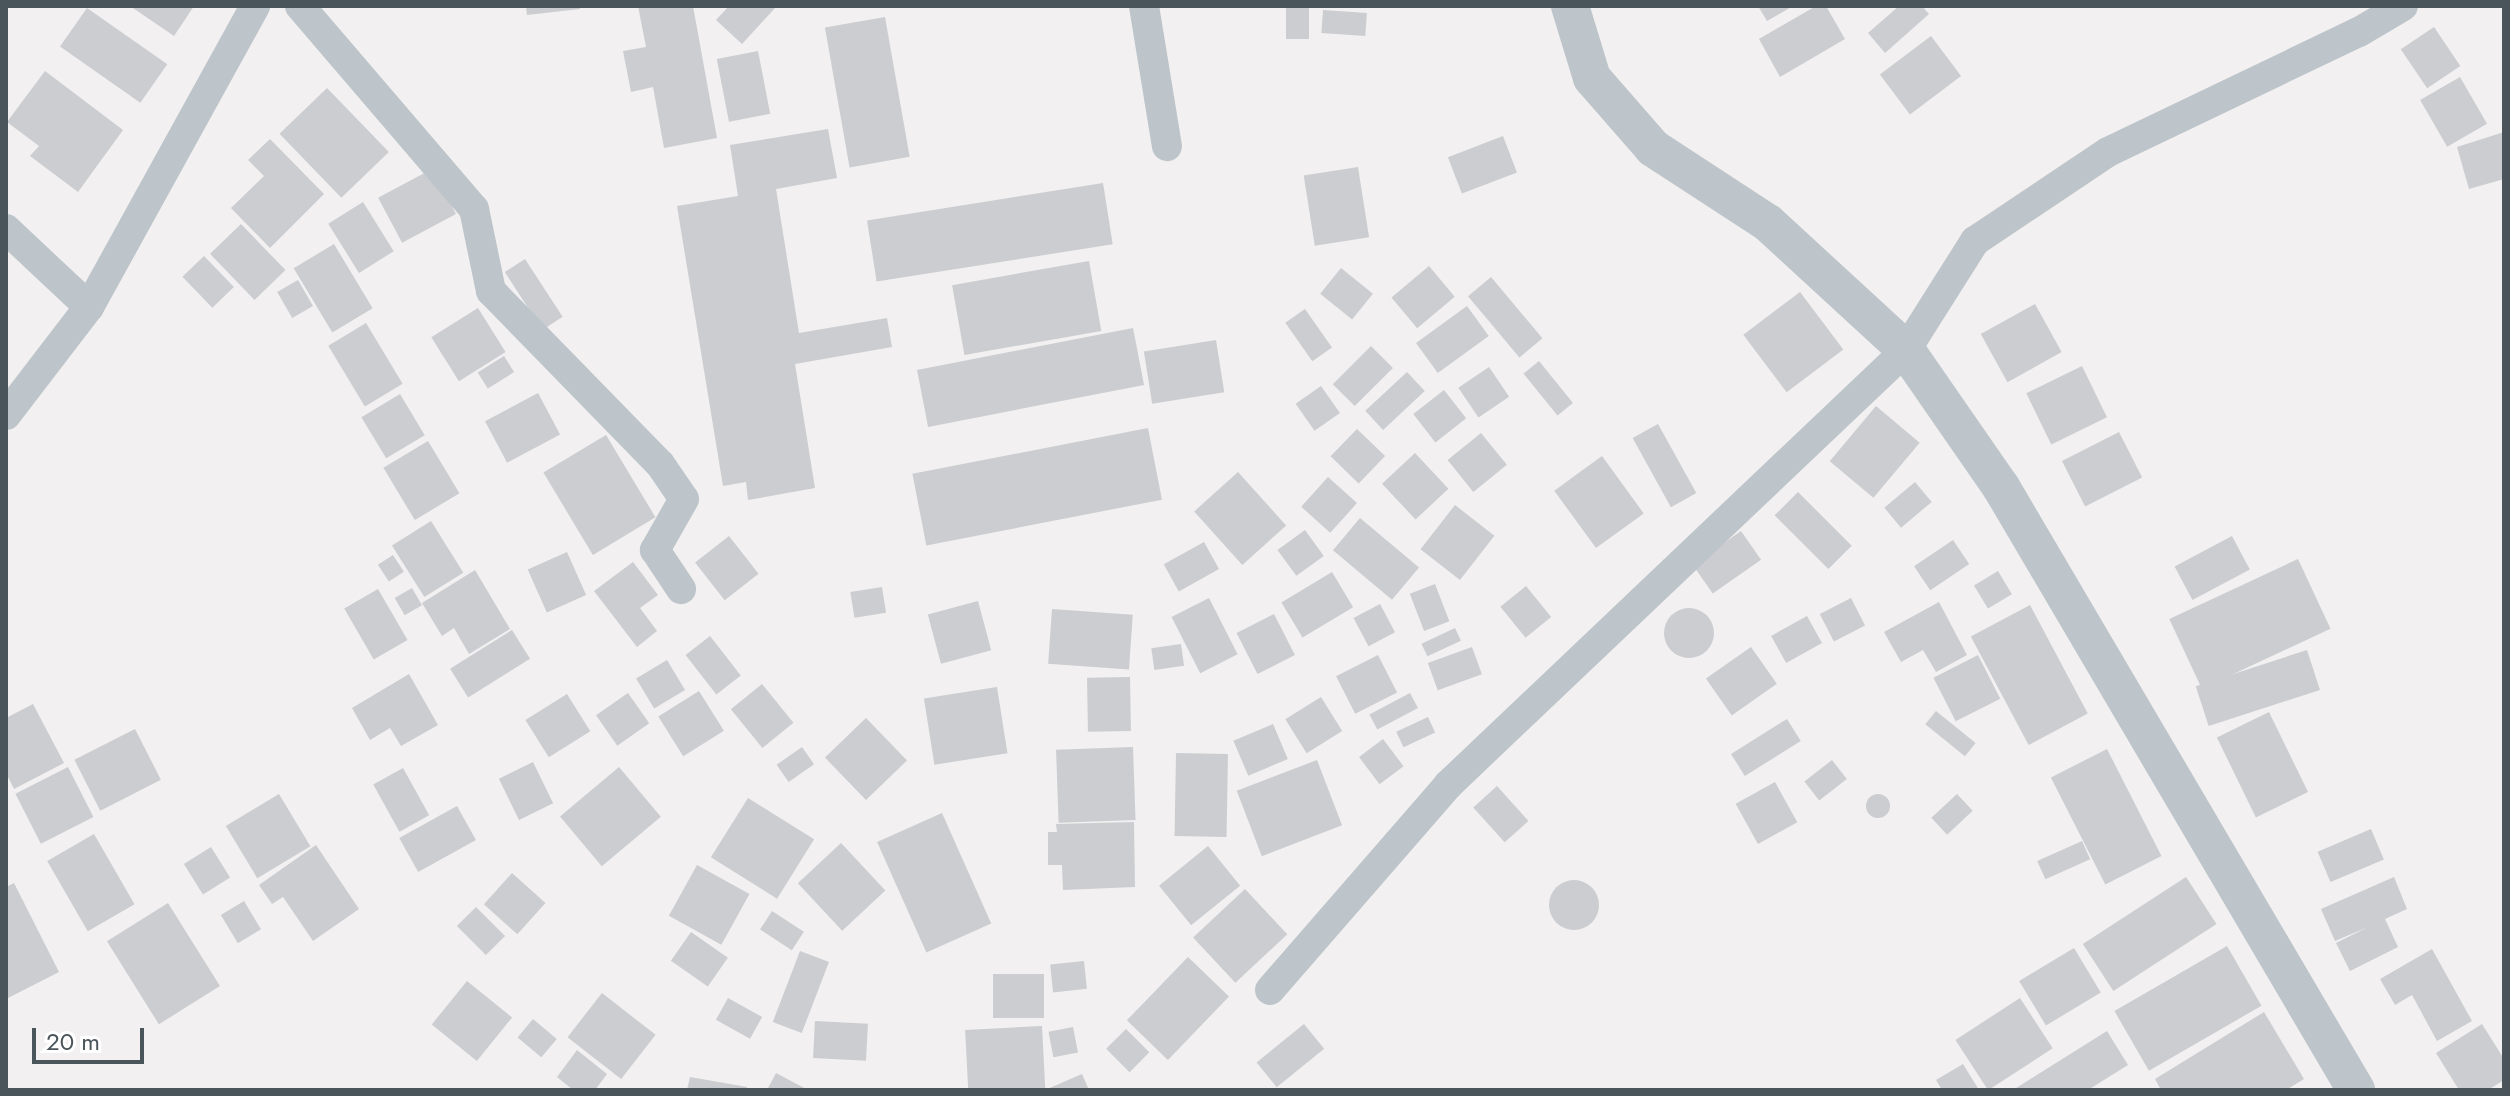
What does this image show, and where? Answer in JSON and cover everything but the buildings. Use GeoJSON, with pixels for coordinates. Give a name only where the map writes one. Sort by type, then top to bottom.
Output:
{"type":"FeatureCollection","features":[{"type":"Feature","properties":{"kind":"street"},"geometry":{"type":"LineString","coordinates":[[6,415],[89,307],[255,6]]}},
{"type":"Feature","properties":{"kind":"street"},"geometry":{"type":"LineString","coordinates":[[300,6],[474,209],[491,291],[660,464],[684,499],[655,550],[681,589]]}},
{"type":"Feature","properties":{"kind":"street"},"geometry":{"type":"LineString","coordinates":[[1144,6],[1167,146]]}},
{"type":"Feature","properties":{"kind":"street"},"geometry":{"type":"LineString","coordinates":[[1570,6],[1592,78],[1653,148],[1768,223],[1906,350],[2001,487],[2356,1090]]}},
{"type":"Feature","properties":{"kind":"street"},"geometry":{"type":"LineString","coordinates":[[1270,990],[1448,785],[1906,350],[1975,241],[2108,152],[2359,32],[2403,6]]}},
{"type":"Feature","properties":{"kind":"street"},"geometry":{"type":"LineString","coordinates":[[6,229],[89,307]]}}]}
